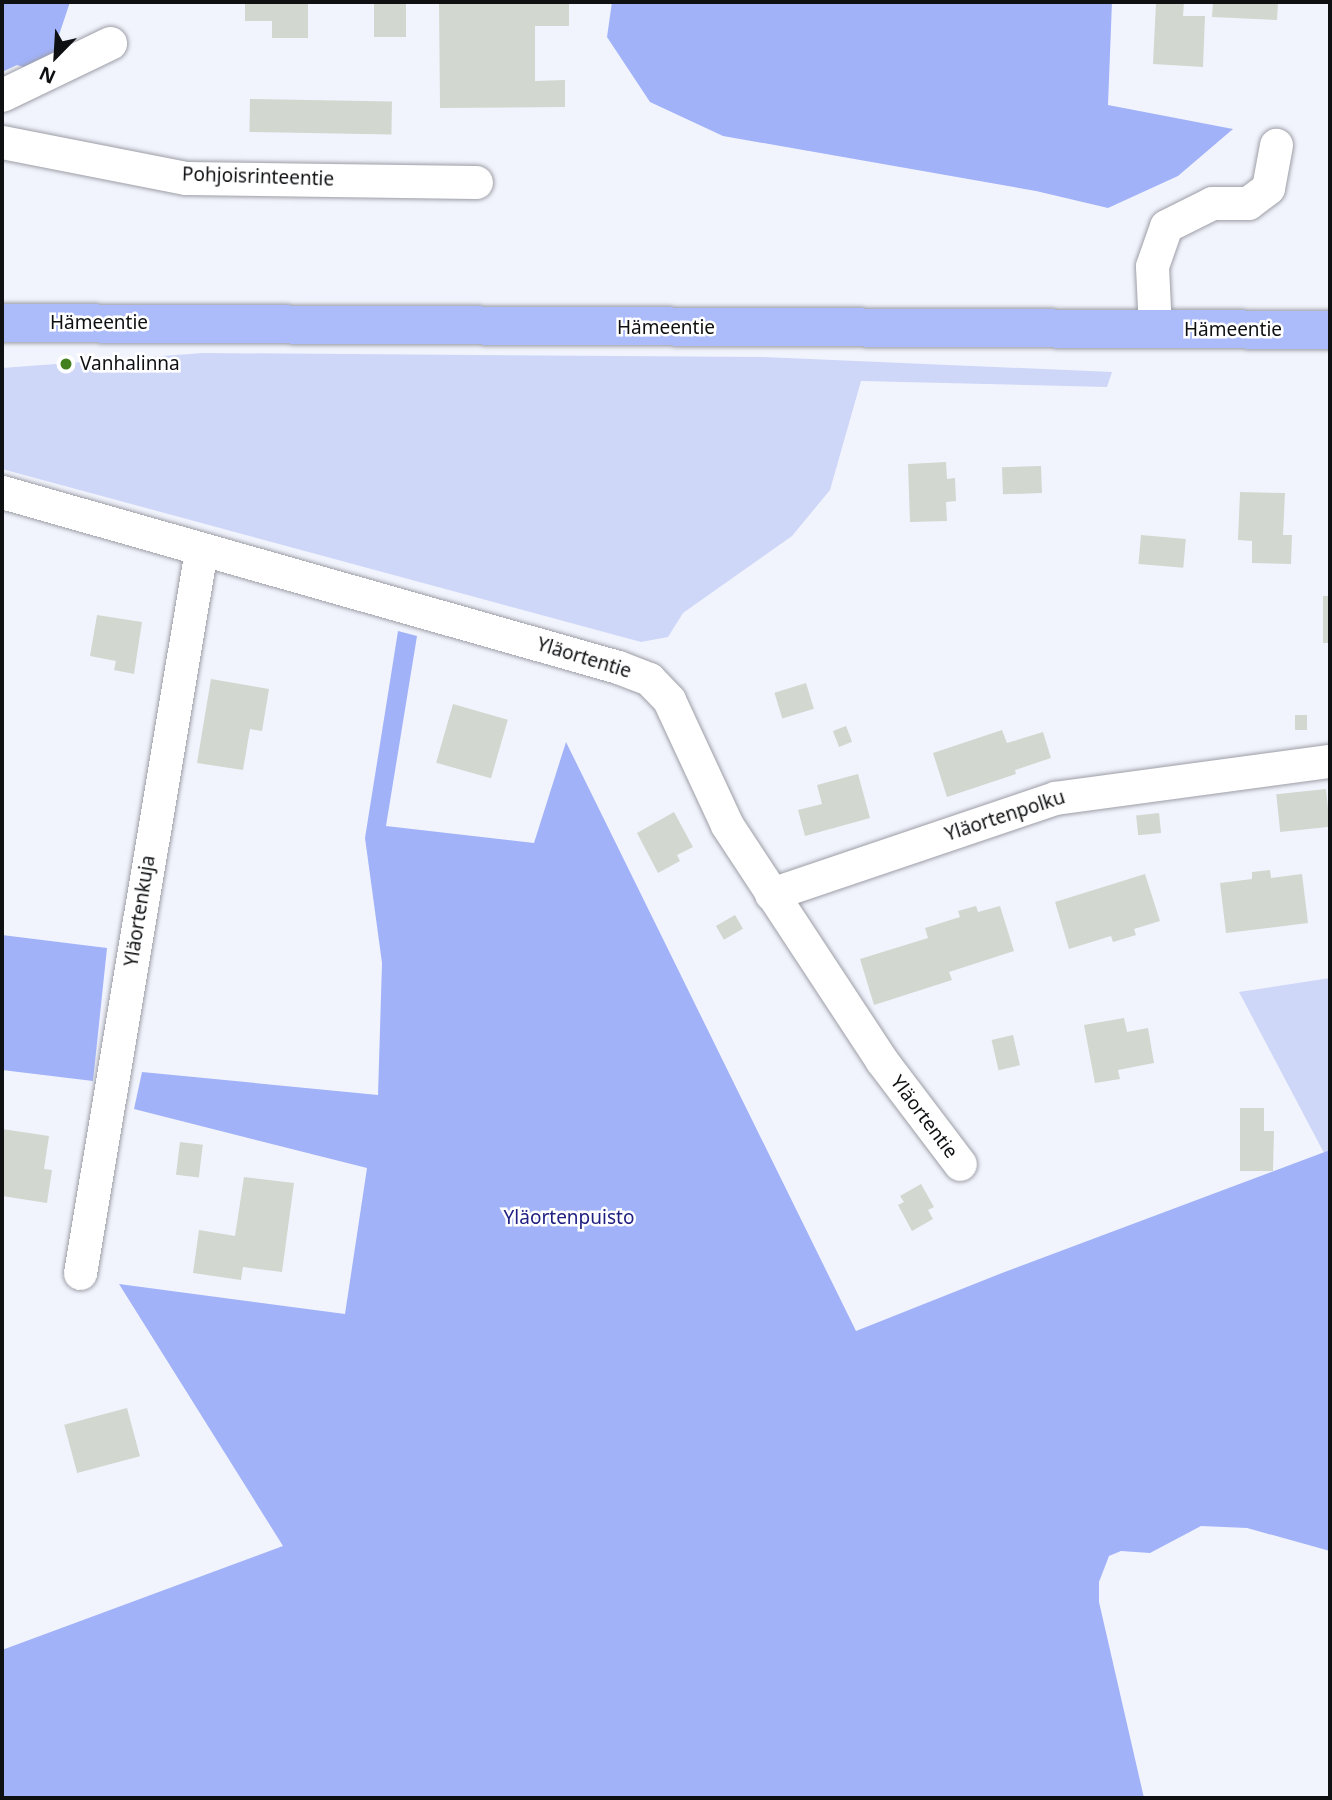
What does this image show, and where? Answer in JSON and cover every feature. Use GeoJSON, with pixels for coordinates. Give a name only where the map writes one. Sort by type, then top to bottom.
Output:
{"type":"FeatureCollection","features":[{"type":"Feature","properties":{"kind":"highway","name":"Hämeentie"},"geometry":{"type":"LineString","coordinates":[[2,323],[1330,330]]}},
{"type":"Feature","properties":{"kind":"street"},"geometry":{"type":"LineString","coordinates":[[2,95],[110,43]]}},
{"type":"Feature","properties":{"kind":"street","name":"Pohjoisrinteentie"},"geometry":{"type":"LineString","coordinates":[[2,142],[186,178],[476,182]]}},
{"type":"Feature","properties":{"kind":"street"},"geometry":{"type":"LineString","coordinates":[[1155,330],[1152,266],[1166,226],[1212,203],[1248,203],[1268,188],[1276,145]]}},
{"type":"Feature","properties":{"kind":"street","name":"Yläortentie"},"geometry":{"type":"LineString","coordinates":[[2,492],[618,667],[649,680],[668,699],[727,825],[771,894],[883,1061],[960,1164]]}},
{"type":"Feature","properties":{"kind":"street","name":"Yläortenkuja"},"geometry":{"type":"LineString","coordinates":[[80,1273],[201,550]]}},
{"type":"Feature","properties":{"kind":"street","name":"Yläortenpolku"},"geometry":{"type":"LineString","coordinates":[[771,894],[1055,797],[1330,761]]}},
{"type":"Feature","properties":{"kind":"shaded area"},"geometry":{"type":"Polygon","coordinates":[[[203,353],[764,357],[1112,372],[1107,387],[861,381],[830,490],[792,536],[683,613],[668,637],[641,642],[2,469],[2,368],[203,353]]]}},
{"type":"Feature","properties":{"kind":"shaded area"},"geometry":{"type":"Polygon","coordinates":[[[1330,978],[1330,1150],[1324,1153],[1239,992],[1330,978]]]}},
{"type":"Feature","properties":{"kind":"green space"},"geometry":{"type":"Polygon","coordinates":[[[2,2],[70,2],[46,74],[17,65],[2,72],[2,2]]]}},
{"type":"Feature","properties":{"kind":"green space"},"geometry":{"type":"Polygon","coordinates":[[[612,2],[1112,2],[1108,105],[1233,129],[1178,176],[1108,208],[1036,191],[723,136],[650,102],[607,37],[612,2]]]}},
{"type":"Feature","properties":{"kind":"green space","name":"Yläortenpuisto"},"geometry":{"type":"Polygon","coordinates":[[[398,631],[417,636],[386,826],[534,843],[566,742],[856,1331],[1002,1273],[1330,1150],[1330,1551],[1247,1528],[1201,1526],[1150,1553],[1121,1551],[1109,1556],[1099,1582],[1099,1602],[1144,1798],[2,1798],[2,1650],[283,1546],[119,1284],[345,1314],[367,1168],[134,1109],[142,1072],[378,1095],[382,963],[365,838],[398,631]]]}},
{"type":"Feature","properties":{"kind":"green space"},"geometry":{"type":"Polygon","coordinates":[[[2,935],[107,948],[93,1081],[2,1070],[2,935]]]}},
{"type":"Feature","properties":{"kind":"building"},"geometry":{"type":"Polygon","coordinates":[[[245,2],[308,2],[308,38],[272,38],[272,21],[245,21],[245,2]]]}},
{"type":"Feature","properties":{"kind":"building"},"geometry":{"type":"Polygon","coordinates":[[[374,2],[406,2],[406,37],[374,37],[374,2]]]}},
{"type":"Feature","properties":{"kind":"building"},"geometry":{"type":"Polygon","coordinates":[[[439,2],[569,2],[569,26],[535,26],[535,81],[565,80],[565,107],[440,108],[439,2]]]}},
{"type":"Feature","properties":{"kind":"building"},"geometry":{"type":"Polygon","coordinates":[[[1156,2],[1184,2],[1183,16],[1205,16],[1203,67],[1153,64],[1156,2]]]}},
{"type":"Feature","properties":{"kind":"building"},"geometry":{"type":"Polygon","coordinates":[[[1213,2],[1278,2],[1277,20],[1212,17],[1213,2]]]}},
{"type":"Feature","properties":{"kind":"building"},"geometry":{"type":"Polygon","coordinates":[[[250,99],[392,101],[391,134],[249,132],[250,99]]]}},
{"type":"Feature","properties":{"kind":"building"},"geometry":{"type":"Polygon","coordinates":[[[946,462],[947,479],[955,478],[956,501],[946,502],[947,521],[910,522],[908,464],[946,462]]]}},
{"type":"Feature","properties":{"kind":"building"},"geometry":{"type":"Polygon","coordinates":[[[1041,466],[1042,493],[1003,494],[1002,467],[1041,466]]]}},
{"type":"Feature","properties":{"kind":"building"},"geometry":{"type":"Polygon","coordinates":[[[1240,492],[1285,493],[1283,535],[1292,535],[1291,564],[1252,563],[1252,541],[1238,540],[1240,492]]]}},
{"type":"Feature","properties":{"kind":"building"},"geometry":{"type":"Polygon","coordinates":[[[1141,535],[1186,539],[1183,568],[1138,564],[1141,535]]]}},
{"type":"Feature","properties":{"kind":"building"},"geometry":{"type":"Polygon","coordinates":[[[1323,596],[1330,596],[1330,643],[1323,643],[1323,596]]]}},
{"type":"Feature","properties":{"kind":"building"},"geometry":{"type":"Polygon","coordinates":[[[97,615],[142,622],[134,674],[114,670],[116,661],[90,656],[97,615]]]}},
{"type":"Feature","properties":{"kind":"building"},"geometry":{"type":"Polygon","coordinates":[[[211,679],[269,689],[262,731],[250,729],[243,770],[197,763],[211,679]]]}},
{"type":"Feature","properties":{"kind":"building"},"geometry":{"type":"Polygon","coordinates":[[[806,683],[814,709],[782,718],[774,693],[806,683]]]}},
{"type":"Feature","properties":{"kind":"building"},"geometry":{"type":"Polygon","coordinates":[[[453,704],[508,720],[491,778],[436,763],[453,704]]]}},
{"type":"Feature","properties":{"kind":"building"},"geometry":{"type":"Polygon","coordinates":[[[1295,715],[1307,715],[1307,730],[1295,730],[1295,715]]]}},
{"type":"Feature","properties":{"kind":"building"},"geometry":{"type":"Polygon","coordinates":[[[846,726],[852,742],[839,747],[833,731],[846,726]]]}},
{"type":"Feature","properties":{"kind":"building"},"geometry":{"type":"Polygon","coordinates":[[[1002,730],[1007,743],[1043,732],[1051,758],[1015,770],[1016,774],[947,797],[933,753],[1002,730]]]}},
{"type":"Feature","properties":{"kind":"building"},"geometry":{"type":"Polygon","coordinates":[[[858,774],[870,818],[805,836],[798,810],[822,804],[817,785],[858,774]]]}},
{"type":"Feature","properties":{"kind":"building"},"geometry":{"type":"Polygon","coordinates":[[[1326,789],[1330,827],[1280,832],[1276,794],[1326,789]]]}},
{"type":"Feature","properties":{"kind":"building"},"geometry":{"type":"Polygon","coordinates":[[[674,812],[693,847],[677,855],[680,861],[658,873],[637,833],[674,812]]]}},
{"type":"Feature","properties":{"kind":"building"},"geometry":{"type":"Polygon","coordinates":[[[1159,813],[1161,833],[1138,835],[1136,815],[1159,813]]]}},
{"type":"Feature","properties":{"kind":"building"},"geometry":{"type":"Polygon","coordinates":[[[1270,870],[1271,878],[1302,874],[1308,923],[1226,933],[1220,883],[1252,879],[1252,872],[1270,870]]]}},
{"type":"Feature","properties":{"kind":"building"},"geometry":{"type":"Polygon","coordinates":[[[1145,874],[1160,921],[1134,929],[1136,935],[1113,942],[1111,936],[1069,949],[1055,902],[1145,874]]]}},
{"type":"Feature","properties":{"kind":"building"},"geometry":{"type":"Polygon","coordinates":[[[976,906],[978,912],[1000,906],[1014,951],[949,972],[952,980],[874,1005],[860,959],[928,938],[925,928],[960,917],[958,911],[976,906]]]}},
{"type":"Feature","properties":{"kind":"building"},"geometry":{"type":"Polygon","coordinates":[[[735,915],[743,929],[724,940],[716,926],[735,915]]]}},
{"type":"Feature","properties":{"kind":"building"},"geometry":{"type":"Polygon","coordinates":[[[1124,1018],[1127,1032],[1148,1028],[1154,1063],[1118,1070],[1120,1079],[1095,1083],[1084,1025],[1124,1018]]]}},
{"type":"Feature","properties":{"kind":"building"},"geometry":{"type":"Polygon","coordinates":[[[1013,1035],[1020,1065],[999,1070],[992,1040],[1013,1035]]]}},
{"type":"Feature","properties":{"kind":"building"},"geometry":{"type":"Polygon","coordinates":[[[1240,1108],[1264,1108],[1264,1131],[1274,1131],[1273,1171],[1240,1171],[1240,1108]]]}},
{"type":"Feature","properties":{"kind":"building"},"geometry":{"type":"Polygon","coordinates":[[[2,1129],[49,1136],[44,1169],[52,1170],[47,1203],[2,1196],[2,1129]]]}},
{"type":"Feature","properties":{"kind":"building"},"geometry":{"type":"Polygon","coordinates":[[[180,1142],[203,1145],[199,1178],[176,1175],[180,1142]]]}},
{"type":"Feature","properties":{"kind":"building"},"geometry":{"type":"Polygon","coordinates":[[[244,1177],[294,1183],[282,1272],[243,1267],[241,1280],[193,1273],[199,1230],[235,1236],[244,1177]]]}},
{"type":"Feature","properties":{"kind":"building"},"geometry":{"type":"Polygon","coordinates":[[[921,1184],[934,1207],[928,1210],[933,1219],[912,1231],[898,1205],[904,1202],[900,1196],[921,1184]]]}},
{"type":"Feature","properties":{"kind":"building"},"geometry":{"type":"Polygon","coordinates":[[[127,1408],[140,1456],[77,1473],[64,1425],[127,1408]]]}},
{"type":"Feature","properties":{"kind":"place","name":"Vanhalinna"},"geometry":{"type":"Point","coordinates":[66,364]}}]}
